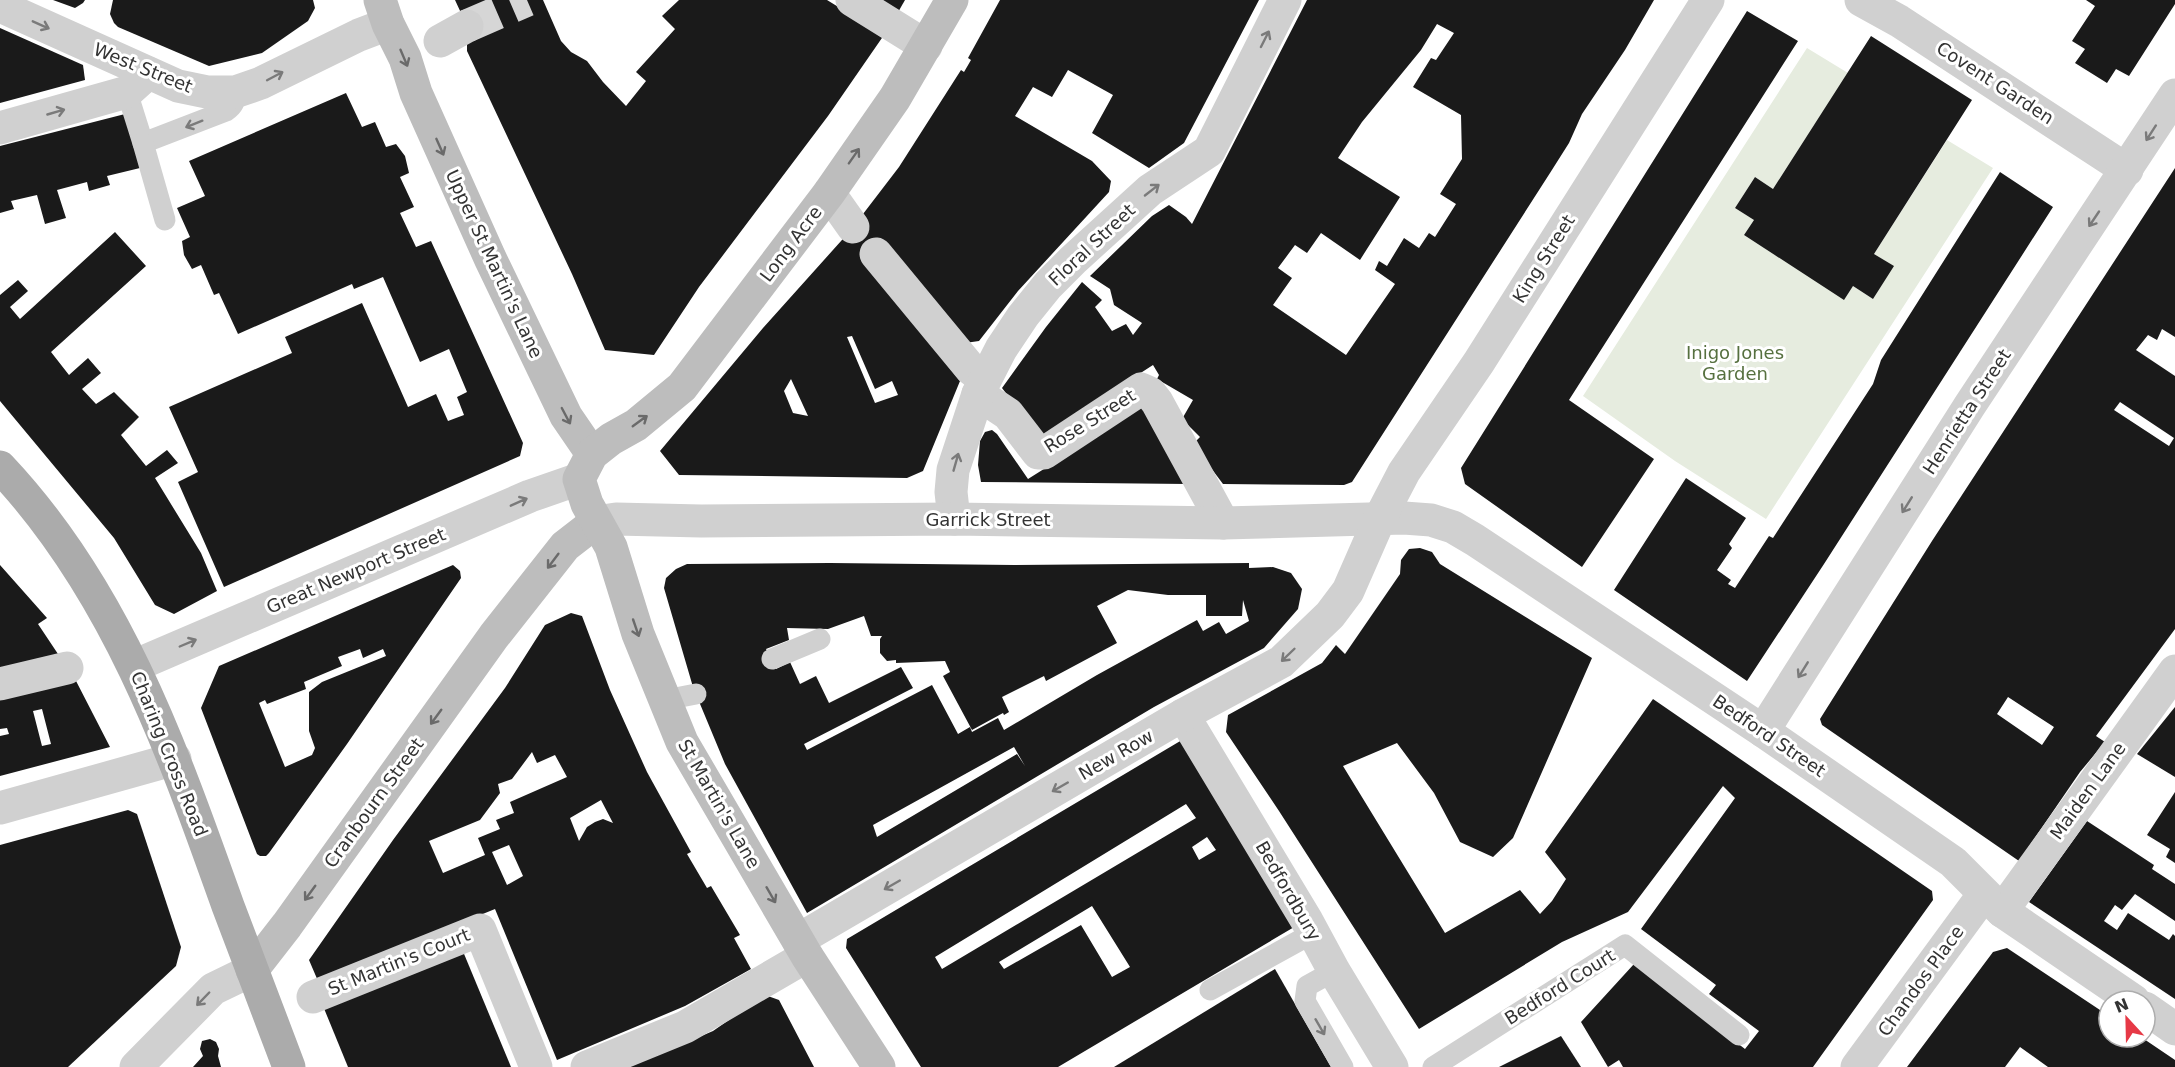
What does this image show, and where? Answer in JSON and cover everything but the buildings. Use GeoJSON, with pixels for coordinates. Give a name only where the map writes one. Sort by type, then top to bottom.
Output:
{"type":"FeatureCollection","features":[{"type":"Feature","properties":{"kind":"main road","name":"Long Acre"},"geometry":{"type":"LineString","coordinates":[[586,467],[611,439],[636,426],[682,387],[829,193],[895,98],[952,0]]}},
{"type":"Feature","properties":{"kind":"main road","name":"Upper St Martin's Lane"},"geometry":{"type":"LineString","coordinates":[[384,12],[405,58],[416,93],[439,145],[566,416],[586,467],[584,496],[596,522]]}},
{"type":"Feature","properties":{"kind":"main road","name":"Charing Cross Road"},"geometry":{"type":"LineString","coordinates":[[0,467],[53,530],[109,616],[134,666],[166,735],[290,1067]]}},
{"type":"Feature","properties":{"kind":"main road","name":"St Martin's Lane"},"geometry":{"type":"LineString","coordinates":[[596,522],[611,547],[638,634],[680,697],[682,742],[802,948],[879,1067]]}},
{"type":"Feature","properties":{"kind":"main road","name":"Cranbourn Street"},"geometry":{"type":"LineString","coordinates":[[252,970],[287,925],[494,636],[565,546],[596,522]]}},
{"type":"Feature","properties":{"kind":"street"},"geometry":{"type":"LineString","coordinates":[[852,0],[926,46]]}},
{"type":"Feature","properties":{"kind":"street","name":"Floral Street"},"geometry":{"type":"LineString","coordinates":[[954,519],[951,492],[953,470],[981,386],[1023,316],[1056,277],[1150,190],[1209,151],[1285,0]]}},
{"type":"Feature","properties":{"kind":"street","name":"King Street"},"geometry":{"type":"LineString","coordinates":[[1380,518],[1404,471],[1479,362],[1708,0]]}},
{"type":"Feature","properties":{"kind":"street","name":"Covent Garden"},"geometry":{"type":"LineString","coordinates":[[1861,0],[1899,21],[2127,170]]}},
{"type":"Feature","properties":{"kind":"street","name":"West Street"},"geometry":{"type":"LineString","coordinates":[[0,6],[138,83],[178,86],[207,92],[235,92],[261,83],[359,35],[384,12]]}},
{"type":"Feature","properties":{"kind":"street"},"geometry":{"type":"LineString","coordinates":[[0,128],[138,83]]}},
{"type":"Feature","properties":{"kind":"street","name":"Henrietta Street"},"geometry":{"type":"LineString","coordinates":[[1763,731],[1970,405],[2175,95]]}},
{"type":"Feature","properties":{"kind":"street"},"geometry":{"type":"LineString","coordinates":[[829,193],[853,227]]}},
{"type":"Feature","properties":{"kind":"street","name":"Rose Street"},"geometry":{"type":"LineString","coordinates":[[876,254],[971,369],[981,386],[1008,414],[1038,453],[1044,453],[1141,389],[1150,393],[1157,402],[1223,523]]}},
{"type":"Feature","properties":{"kind":"street","name":"Great Newport Street"},"geometry":{"type":"LineString","coordinates":[[134,666],[530,496],[586,467]]}},
{"type":"Feature","properties":{"kind":"street","name":"Garrick Street"},"geometry":{"type":"LineString","coordinates":[[596,522],[615,519],[701,521],[954,519],[1223,523],[1380,518]]}},
{"type":"Feature","properties":{"kind":"street","name":"New Row"},"geometry":{"type":"LineString","coordinates":[[802,948],[1183,716],[1281,662],[1330,615],[1348,591],[1380,518]]}},
{"type":"Feature","properties":{"kind":"street","name":"Bedford Street"},"geometry":{"type":"LineString","coordinates":[[1380,518],[1431,520],[1453,527],[1763,731],[1953,862],[1993,903],[2117,989]]}},
{"type":"Feature","properties":{"kind":"street"},"geometry":{"type":"LineString","coordinates":[[0,684],[67,668]]}},
{"type":"Feature","properties":{"kind":"street","name":"Maiden Lane"},"geometry":{"type":"LineString","coordinates":[[1993,903],[2175,671]]}},
{"type":"Feature","properties":{"kind":"street","name":"Bedfordbury"},"geometry":{"type":"LineString","coordinates":[[1183,716],[1392,1067]]}},
{"type":"Feature","properties":{"kind":"street"},"geometry":{"type":"LineString","coordinates":[[0,808],[175,759]]}},
{"type":"Feature","properties":{"kind":"street","name":"Chandos Place"},"geometry":{"type":"LineString","coordinates":[[1857,1067],[1993,903]]}},
{"type":"Feature","properties":{"kind":"street","name":"St Martin's Court"},"geometry":{"type":"LineString","coordinates":[[313,997],[480,930],[536,1067]]}},
{"type":"Feature","properties":{"kind":"street"},"geometry":{"type":"LineString","coordinates":[[587,1067],[685,1027],[802,948]]}},
{"type":"Feature","properties":{"kind":"street","name":"Cranbourn Street"},"geometry":{"type":"LineString","coordinates":[[136,1067],[213,989],[252,970]]}},
{"type":"Feature","properties":{"kind":"street"},"geometry":{"type":"LineString","coordinates":[[2157,1016],[2175,1029]]}},
{"type":"Feature","properties":{"kind":"lane"},"geometry":{"type":"LineString","coordinates":[[138,83],[143,143],[165,220]]}},
{"type":"Feature","properties":{"kind":"lane"},"geometry":{"type":"LineString","coordinates":[[143,143],[226,111],[233,106],[236,98],[235,92]]}},
{"type":"Feature","properties":{"kind":"lane"},"geometry":{"type":"LineString","coordinates":[[772,659],[820,639]]}},
{"type":"Feature","properties":{"kind":"lane"},"geometry":{"type":"LineString","coordinates":[[1210,990],[1310,927]]}},
{"type":"Feature","properties":{"kind":"lane","name":"Bedford Court"},"geometry":{"type":"LineString","coordinates":[[1433,1067],[1625,945],[1739,1035]]}},
{"type":"Feature","properties":{"kind":"lane"},"geometry":{"type":"LineString","coordinates":[[1334,972],[1307,986],[1305,1001],[1343,1067]]}},
{"type":"Feature","properties":{"kind":"green space","name":"Inigo Jones Garden"},"geometry":{"type":"Polygon","coordinates":[[[1807,48],[1848,73],[1773,189],[1755,177],[1735,208],[1754,220],[1744,235],[1844,299],[1853,286],[1873,299],[1893,266],[1874,254],[1947,140],[1993,168],[1766,519],[1675,461],[1583,396],[1807,48]]]}},
{"type":"Feature","properties":{"kind":"tunnel"},"geometry":{"type":"LineString","coordinates":[[467,26],[527,0]]}}]}
